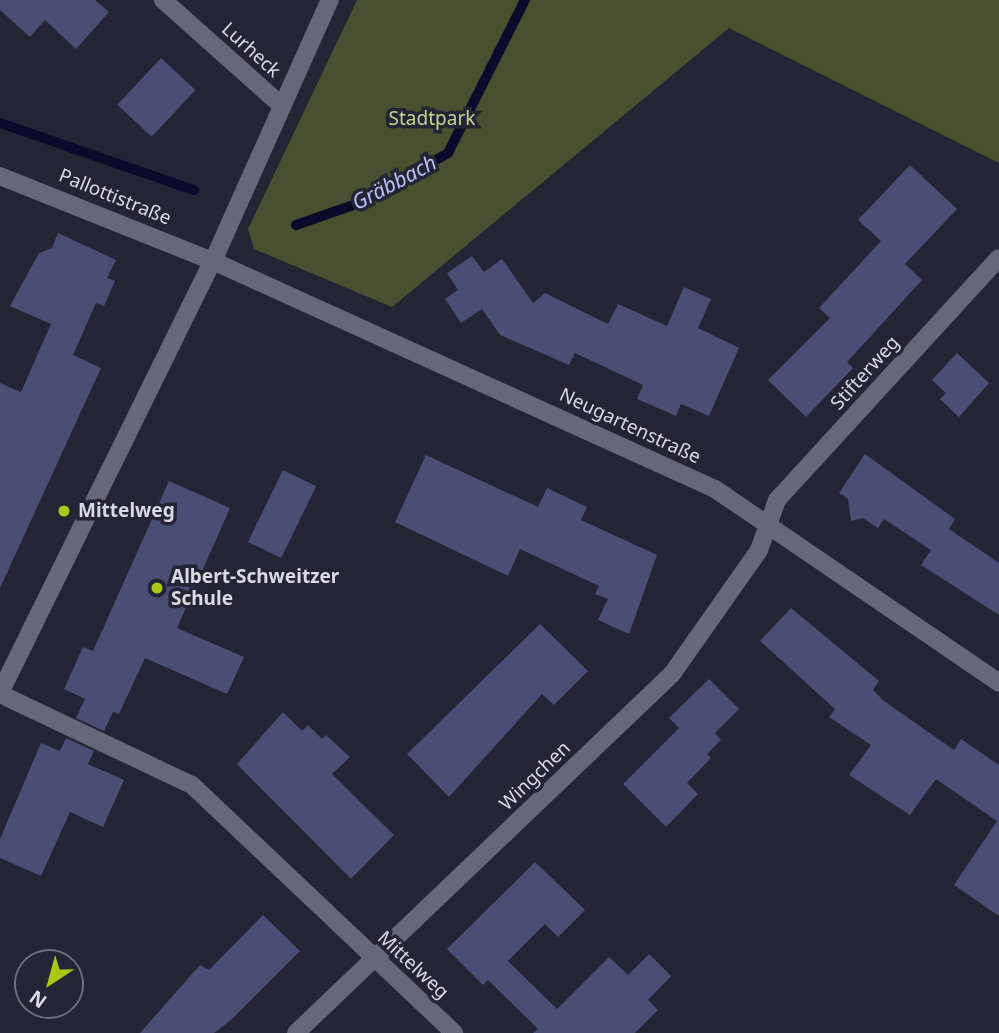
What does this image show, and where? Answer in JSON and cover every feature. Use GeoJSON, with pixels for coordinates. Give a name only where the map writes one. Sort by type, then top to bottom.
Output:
{"type":"FeatureCollection","features":[{"type":"Feature","properties":{"kind":"street","name":"Lurheck"},"geometry":{"type":"LineString","coordinates":[[163,0],[281,104]]}},
{"type":"Feature","properties":{"kind":"street"},"geometry":{"type":"LineString","coordinates":[[0,693],[213,261],[281,104],[330,0]]}},
{"type":"Feature","properties":{"kind":"street","name":"Pallottistraße"},"geometry":{"type":"LineString","coordinates":[[0,176],[213,261]]}},
{"type":"Feature","properties":{"kind":"street","name":"Stifterweg"},"geometry":{"type":"LineString","coordinates":[[769,522],[777,500],[999,258]]}},
{"type":"Feature","properties":{"kind":"street","name":"Neugartenstraße"},"geometry":{"type":"LineString","coordinates":[[213,261],[663,462],[769,522],[999,683]]}},
{"type":"Feature","properties":{"kind":"street","name":"Wingchen"},"geometry":{"type":"LineString","coordinates":[[296,1033],[672,674],[759,550],[769,522]]}},
{"type":"Feature","properties":{"kind":"street","name":"Mittelweg"},"geometry":{"type":"LineString","coordinates":[[0,693],[192,785],[454,1033]]}},
{"type":"Feature","properties":{"kind":"green space","name":"Stadtpark"},"geometry":{"type":"Polygon","coordinates":[[[357,0],[999,0],[999,163],[729,28],[392,307],[254,249],[248,229],[357,0]]]}},
{"type":"Feature","properties":{"kind":"building"},"geometry":{"type":"Polygon","coordinates":[[[0,0],[95,0],[109,12],[76,49],[45,20],[30,37],[0,10],[0,0]]]}},
{"type":"Feature","properties":{"kind":"building"},"geometry":{"type":"Polygon","coordinates":[[[161,58],[195,90],[152,137],[117,105],[161,58]]]}},
{"type":"Feature","properties":{"kind":"building"},"geometry":{"type":"Polygon","coordinates":[[[910,165],[957,209],[905,264],[922,280],[847,362],[853,368],[806,417],[768,380],[830,318],[819,308],[881,241],[858,220],[910,165]]]}},
{"type":"Feature","properties":{"kind":"building"},"geometry":{"type":"Polygon","coordinates":[[[58,233],[116,260],[107,278],[115,281],[104,306],[96,303],[73,355],[101,368],[0,588],[0,383],[21,392],[51,324],[10,306],[39,253],[52,248],[58,233]]]}},
{"type":"Feature","properties":{"kind":"building"},"geometry":{"type":"Polygon","coordinates":[[[472,256],[484,272],[502,259],[533,303],[545,293],[608,324],[618,304],[667,326],[684,287],[711,299],[698,328],[739,348],[709,416],[681,404],[676,416],[637,399],[643,385],[575,353],[569,365],[500,335],[482,309],[461,323],[445,299],[458,290],[447,273],[472,256]]]}},
{"type":"Feature","properties":{"kind":"building"},"geometry":{"type":"Polygon","coordinates":[[[957,353],[989,383],[959,417],[940,399],[946,393],[932,380],[957,353]]]}},
{"type":"Feature","properties":{"kind":"building"},"geometry":{"type":"Polygon","coordinates":[[[865,454],[955,519],[949,529],[999,563],[999,615],[921,565],[931,550],[884,519],[878,528],[863,518],[851,521],[848,499],[839,493],[865,454]]]}},
{"type":"Feature","properties":{"kind":"building"},"geometry":{"type":"Polygon","coordinates":[[[426,455],[538,507],[547,488],[587,507],[581,520],[657,555],[629,634],[598,620],[608,599],[595,594],[599,586],[520,549],[508,576],[395,522],[426,455]]]}},
{"type":"Feature","properties":{"kind":"building"},"geometry":{"type":"Polygon","coordinates":[[[283,470],[316,486],[281,558],[248,542],[283,470]]]}},
{"type":"Feature","properties":{"kind":"building"},"geometry":{"type":"Polygon","coordinates":[[[169,481],[230,508],[177,628],[244,657],[227,694],[145,658],[119,714],[113,712],[104,731],[76,718],[85,699],[64,689],[83,647],[93,651],[169,481]]]}},
{"type":"Feature","properties":{"kind":"building"},"geometry":{"type":"Polygon","coordinates":[[[791,608],[879,681],[873,690],[884,701],[954,750],[961,739],[999,765],[999,916],[954,885],[997,821],[936,779],[910,815],[849,775],[871,745],[829,717],[835,709],[760,641],[791,608]]]}},
{"type":"Feature","properties":{"kind":"building"},"geometry":{"type":"Polygon","coordinates":[[[540,624],[588,671],[554,705],[542,694],[449,797],[407,754],[540,624]]]}},
{"type":"Feature","properties":{"kind":"building"},"geometry":{"type":"Polygon","coordinates":[[[709,679],[739,709],[715,733],[721,740],[707,754],[711,758],[687,783],[698,794],[666,827],[623,784],[679,728],[669,718],[709,679]]]}},
{"type":"Feature","properties":{"kind":"building"},"geometry":{"type":"Polygon","coordinates":[[[283,712],[302,731],[308,725],[322,739],[326,735],[350,757],[332,774],[394,835],[351,879],[237,764],[283,712]]]}},
{"type":"Feature","properties":{"kind":"building"},"geometry":{"type":"Polygon","coordinates":[[[66,738],[94,751],[88,764],[124,780],[103,827],[70,812],[41,876],[0,858],[0,839],[41,743],[60,751],[66,738]]]}},
{"type":"Feature","properties":{"kind":"building"},"geometry":{"type":"Polygon","coordinates":[[[535,862],[585,910],[558,937],[545,924],[508,961],[557,1009],[609,957],[628,975],[649,954],[671,976],[648,1000],[658,1010],[635,1033],[533,1033],[538,1029],[488,980],[483,985],[447,949],[535,862]]]}},
{"type":"Feature","properties":{"kind":"building"},"geometry":{"type":"Polygon","coordinates":[[[263,915],[300,951],[232,1019],[214,1033],[140,1033],[200,965],[209,970],[263,915]]]}},
{"type":"Feature","properties":{"kind":"waterway","name":"Gräbbach"},"geometry":{"type":"LineString","coordinates":[[296,225],[359,203],[448,153],[525,0]]}},
{"type":"Feature","properties":{"kind":"waterway","name":"Gräbbach"},"geometry":{"type":"LineString","coordinates":[[0,123],[194,190]]}},
{"type":"Feature","properties":{"kind":"place","name":"Mittelweg"},"geometry":{"type":"Point","coordinates":[64,511]}},
{"type":"Feature","properties":{"kind":"place","name":"Albert-Schweitzer Schule"},"geometry":{"type":"Point","coordinates":[157,588]}}]}
